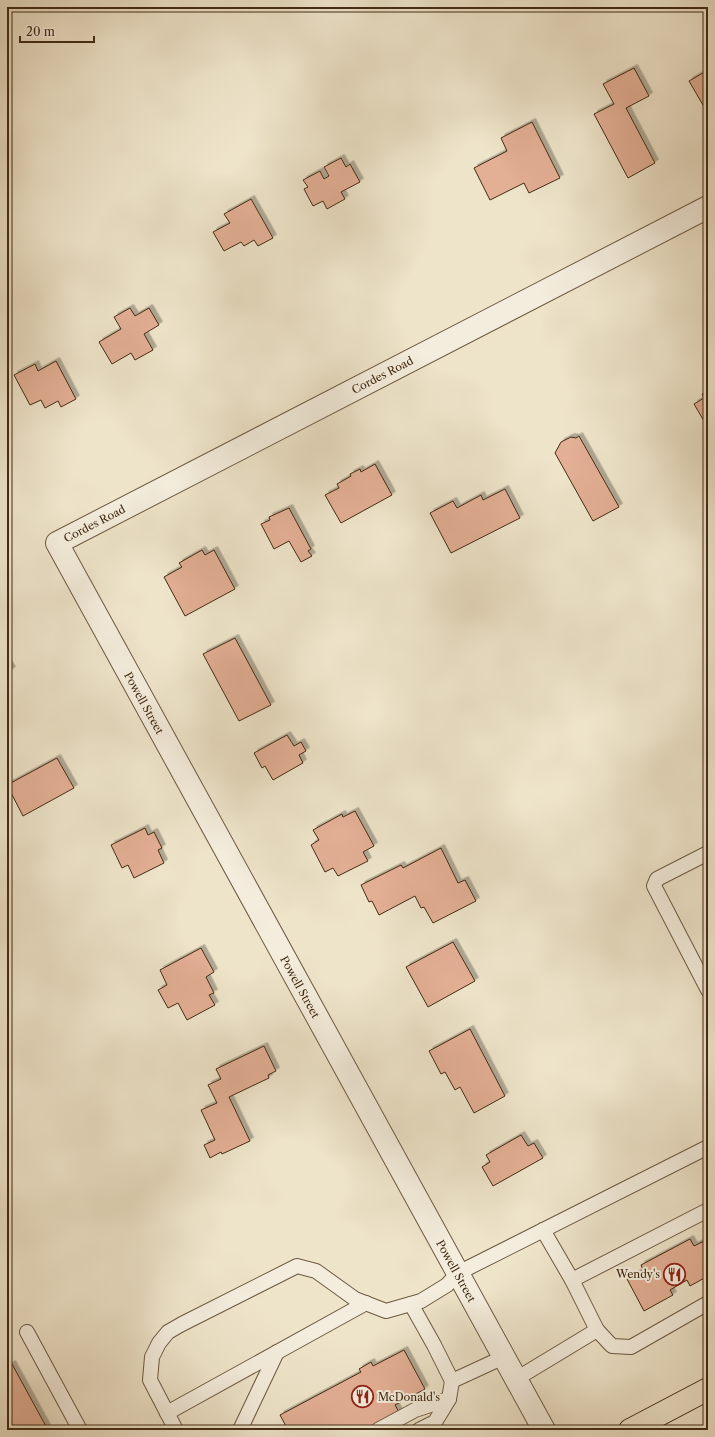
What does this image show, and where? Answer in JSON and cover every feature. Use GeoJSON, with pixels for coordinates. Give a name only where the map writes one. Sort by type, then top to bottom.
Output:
{"type":"FeatureCollection","features":[{"type":"Feature","properties":{"kind":"main road"},"geometry":{"type":"LineString","coordinates":[[630,1430],[708,1389]]}},
{"type":"Feature","properties":{"kind":"street","name":"Cordes Road"},"geometry":{"type":"LineString","coordinates":[[57,544],[708,207]]}},
{"type":"Feature","properties":{"kind":"street","name":"Powell Street"},"geometry":{"type":"LineString","coordinates":[[57,544],[544,1430]]}},
{"type":"Feature","properties":{"kind":"lane"},"geometry":{"type":"LineString","coordinates":[[708,853],[657,879],[654,886],[708,990]]}},
{"type":"Feature","properties":{"kind":"lane"},"geometry":{"type":"LineString","coordinates":[[176,1430],[150,1380],[152,1357],[159,1343],[168,1332],[182,1324],[297,1266],[316,1271],[355,1299],[386,1311],[421,1301],[447,1285],[458,1273],[543,1230],[706,1152]]}},
{"type":"Feature","properties":{"kind":"lane"},"geometry":{"type":"LineString","coordinates":[[572,1280],[708,1210]]}},
{"type":"Feature","properties":{"kind":"lane"},"geometry":{"type":"LineString","coordinates":[[543,1230],[572,1280],[597,1330],[612,1346],[631,1347],[708,1303]]}},
{"type":"Feature","properties":{"kind":"lane"},"geometry":{"type":"LineString","coordinates":[[167,1413],[366,1303]]}},
{"type":"Feature","properties":{"kind":"lane"},"geometry":{"type":"LineString","coordinates":[[411,1304],[452,1381],[449,1399],[435,1422],[419,1430]]}},
{"type":"Feature","properties":{"kind":"lane"},"geometry":{"type":"LineString","coordinates":[[516,1379],[597,1330]]}},
{"type":"Feature","properties":{"kind":"lane"},"geometry":{"type":"LineString","coordinates":[[27,1332],[80,1430]]}},
{"type":"Feature","properties":{"kind":"lane"},"geometry":{"type":"LineString","coordinates":[[240,1430],[277,1352]]}},
{"type":"Feature","properties":{"kind":"lane"},"geometry":{"type":"LineString","coordinates":[[452,1381],[504,1357]]}},
{"type":"Feature","properties":{"kind":"lane"},"geometry":{"type":"LineString","coordinates":[[378,1430],[415,1410],[449,1399]]}},
{"type":"Feature","properties":{"kind":"building"},"geometry":{"type":"Polygon","coordinates":[[[634,68],[649,96],[626,108],[655,163],[628,178],[594,114],[614,104],[603,84],[634,68]]]}},
{"type":"Feature","properties":{"kind":"building"},"geometry":{"type":"Polygon","coordinates":[[[708,70],[708,111],[707,112],[689,81],[708,70]]]}},
{"type":"Feature","properties":{"kind":"building"},"geometry":{"type":"Polygon","coordinates":[[[532,122],[560,178],[529,193],[524,183],[490,200],[474,168],[507,151],[501,138],[532,122]]]}},
{"type":"Feature","properties":{"kind":"building"},"geometry":{"type":"Polygon","coordinates":[[[341,158],[346,167],[350,164],[360,182],[341,192],[345,199],[327,209],[323,201],[313,206],[304,189],[308,187],[303,180],[320,171],[324,179],[329,176],[324,167],[341,158]]]}},
{"type":"Feature","properties":{"kind":"building"},"geometry":{"type":"Polygon","coordinates":[[[251,199],[273,238],[258,246],[254,240],[244,246],[241,242],[224,251],[213,232],[230,223],[224,214],[251,199]]]}},
{"type":"Feature","properties":{"kind":"building"},"geometry":{"type":"Polygon","coordinates":[[[130,308],[135,316],[149,308],[159,325],[144,334],[153,350],[135,360],[131,353],[112,364],[99,342],[121,329],[114,317],[130,308]]]}},
{"type":"Feature","properties":{"kind":"building"},"geometry":{"type":"Polygon","coordinates":[[[56,361],[76,399],[61,407],[58,401],[45,408],[41,400],[30,405],[14,375],[35,364],[38,371],[56,361]]]}},
{"type":"Feature","properties":{"kind":"building"},"geometry":{"type":"Polygon","coordinates":[[[708,391],[708,428],[694,404],[704,398],[702,394],[708,391]]]}},
{"type":"Feature","properties":{"kind":"building"},"geometry":{"type":"Polygon","coordinates":[[[579,436],[619,507],[593,521],[555,453],[561,442],[571,437],[576,438],[579,436]]]}},
{"type":"Feature","properties":{"kind":"building"},"geometry":{"type":"Polygon","coordinates":[[[375,464],[392,495],[341,523],[325,495],[339,488],[337,484],[351,476],[350,474],[360,469],[361,472],[375,464]]]}},
{"type":"Feature","properties":{"kind":"building"},"geometry":{"type":"Polygon","coordinates":[[[505,489],[520,518],[451,553],[430,513],[453,501],[457,508],[481,495],[483,500],[505,489]]]}},
{"type":"Feature","properties":{"kind":"building"},"geometry":{"type":"Polygon","coordinates":[[[289,508],[311,549],[308,551],[312,556],[301,562],[289,541],[274,549],[261,524],[270,520],[269,517],[289,508]]]}},
{"type":"Feature","properties":{"kind":"building"},"geometry":{"type":"Polygon","coordinates":[[[202,550],[205,555],[214,550],[235,589],[185,616],[164,577],[182,567],[179,563],[202,550]]]}},
{"type":"Feature","properties":{"kind":"building"},"geometry":{"type":"Polygon","coordinates":[[[235,638],[271,705],[239,721],[203,654],[235,638]]]}},
{"type":"Feature","properties":{"kind":"building"},"geometry":{"type":"Polygon","coordinates":[[[7,662],[12,670],[7,673],[7,662]]]}},
{"type":"Feature","properties":{"kind":"building"},"geometry":{"type":"Polygon","coordinates":[[[287,735],[294,746],[301,742],[306,751],[299,755],[303,763],[273,780],[265,766],[262,768],[254,753],[287,735]]]}},
{"type":"Feature","properties":{"kind":"building"},"geometry":{"type":"Polygon","coordinates":[[[57,758],[74,788],[23,816],[7,785],[57,758]]]}},
{"type":"Feature","properties":{"kind":"building"},"geometry":{"type":"Polygon","coordinates":[[[355,811],[374,846],[363,852],[368,861],[338,876],[333,868],[325,872],[311,845],[319,840],[313,830],[342,814],[343,817],[355,811]]]}},
{"type":"Feature","properties":{"kind":"building"},"geometry":{"type":"Polygon","coordinates":[[[145,828],[148,835],[154,832],[162,848],[158,850],[164,863],[134,878],[128,865],[122,868],[111,845],[145,828]]]}},
{"type":"Feature","properties":{"kind":"building"},"geometry":{"type":"Polygon","coordinates":[[[441,848],[458,883],[465,880],[476,901],[433,923],[424,907],[421,908],[415,896],[379,915],[372,901],[369,902],[361,885],[401,865],[403,868],[441,848]]]}},
{"type":"Feature","properties":{"kind":"building"},"geometry":{"type":"Polygon","coordinates":[[[453,942],[475,981],[428,1007],[406,967],[453,942]]]}},
{"type":"Feature","properties":{"kind":"building"},"geometry":{"type":"Polygon","coordinates":[[[201,948],[214,972],[206,977],[214,993],[209,995],[215,1005],[187,1020],[178,1003],[168,1008],[158,990],[167,985],[160,970],[201,948]]]}},
{"type":"Feature","properties":{"kind":"building"},"geometry":{"type":"Polygon","coordinates":[[[470,1029],[505,1096],[474,1113],[460,1087],[455,1090],[445,1072],[441,1074],[429,1051],[470,1029]]]}},
{"type":"Feature","properties":{"kind":"building"},"geometry":{"type":"Polygon","coordinates":[[[264,1046],[276,1071],[268,1075],[269,1078],[229,1097],[250,1141],[222,1154],[221,1152],[210,1158],[204,1145],[215,1140],[201,1110],[217,1103],[208,1085],[221,1079],[216,1069],[264,1046]]]}},
{"type":"Feature","properties":{"kind":"building"},"geometry":{"type":"Polygon","coordinates":[[[521,1135],[528,1146],[534,1143],[543,1158],[493,1186],[482,1167],[490,1162],[486,1155],[521,1135]]]}},
{"type":"Feature","properties":{"kind":"building"},"geometry":{"type":"Polygon","coordinates":[[[690,1239],[694,1246],[708,1239],[708,1276],[690,1286],[687,1280],[670,1290],[673,1295],[644,1311],[627,1279],[643,1270],[641,1265],[690,1239]]]}},
{"type":"Feature","properties":{"kind":"building","name":"McDonald's"},"geometry":{"type":"Polygon","coordinates":[[[404,1350],[425,1389],[395,1405],[399,1412],[365,1430],[288,1430],[280,1415],[361,1372],[359,1369],[371,1362],[373,1366],[404,1350]]]}},
{"type":"Feature","properties":{"kind":"building"},"geometry":{"type":"Polygon","coordinates":[[[12,1364],[48,1430],[7,1430],[7,1367],[12,1364]]]}},
{"type":"Feature","properties":{"kind":"place","name":"Wendy's"},"geometry":{"type":"Point","coordinates":[675,1274]}},
{"type":"Feature","properties":{"kind":"place","name":"McDonald's"},"geometry":{"type":"Point","coordinates":[362,1397]}}]}
